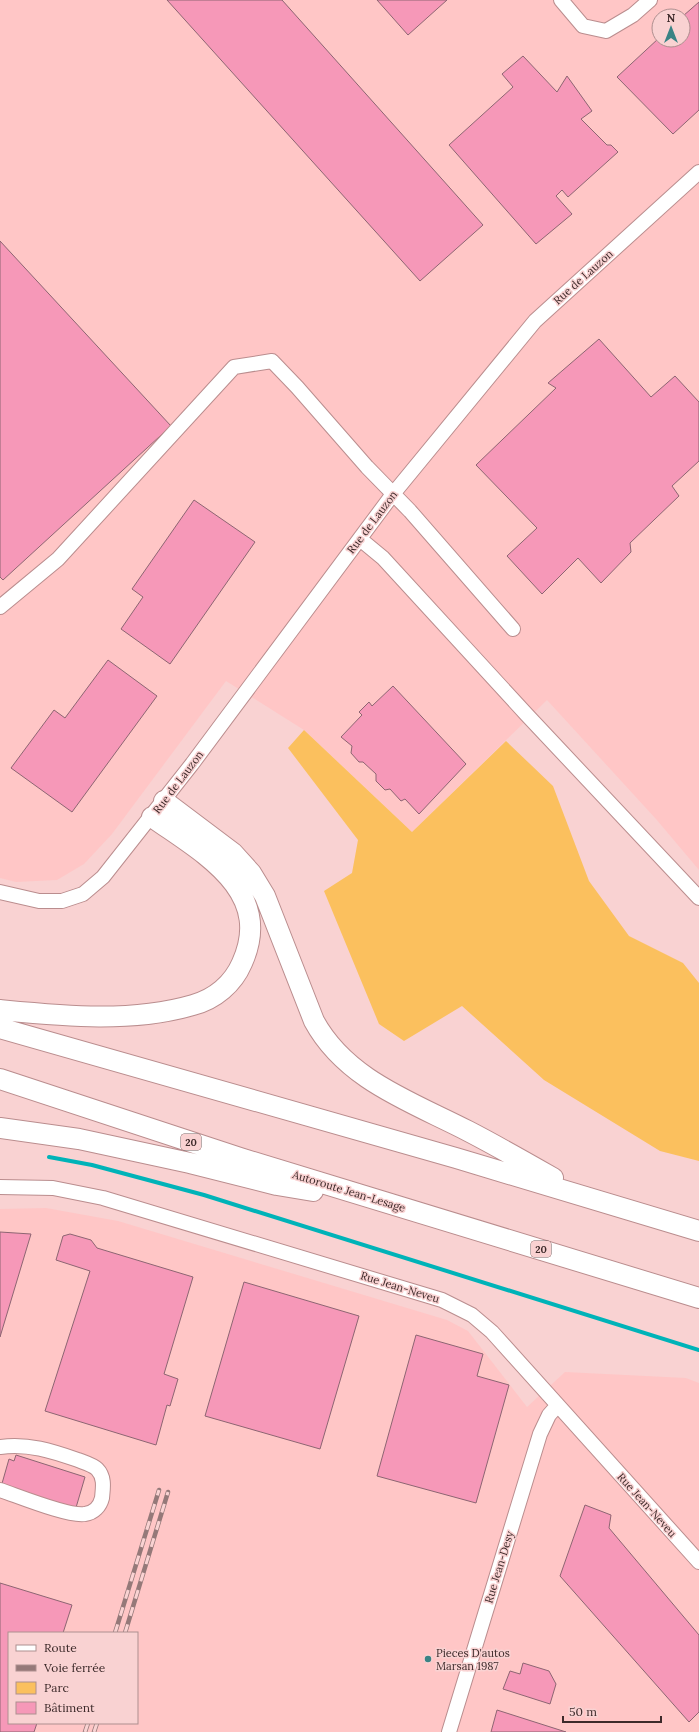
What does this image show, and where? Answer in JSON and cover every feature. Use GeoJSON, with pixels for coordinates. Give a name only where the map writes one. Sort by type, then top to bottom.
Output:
{"type":"FeatureCollection","features":[{"type":"Feature","properties":{"kind":"highway"},"geometry":{"type":"LineString","coordinates":[[164,801],[233,853],[251,873],[265,896],[314,1021],[329,1044],[345,1061],[373,1082],[468,1131],[586,1197]]}},
{"type":"Feature","properties":{"kind":"highway"},"geometry":{"type":"LineString","coordinates":[[0,1010],[66,1016],[110,1016],[149,1013],[183,1008],[204,1001],[217,994],[231,981],[240,967],[249,943],[250,919],[243,896],[235,883],[218,865],[152,817]]}},
{"type":"Feature","properties":{"kind":"highway"},"geometry":{"type":"LineString","coordinates":[[0,1028],[456,1158],[699,1232]]}},
{"type":"Feature","properties":{"kind":"highway","name":"Autoroute Jean-Lesage"},"geometry":{"type":"LineString","coordinates":[[0,1079],[190,1142],[699,1298]]}},
{"type":"Feature","properties":{"kind":"highway"},"geometry":{"type":"LineString","coordinates":[[0,1128],[45,1133],[103,1144],[277,1185],[383,1201]]}},
{"type":"Feature","properties":{"kind":"street"},"geometry":{"type":"LineString","coordinates":[[561,0],[583,26],[606,31],[633,15],[650,0]]}},
{"type":"Feature","properties":{"kind":"street","name":"Rue de Lauzon"},"geometry":{"type":"LineString","coordinates":[[0,892],[46,902],[62,901],[75,897],[89,890],[103,877],[152,817],[393,494],[535,321],[699,172]]}},
{"type":"Feature","properties":{"kind":"street"},"geometry":{"type":"LineString","coordinates":[[0,607],[58,560],[234,367],[272,361],[298,386],[513,629]]}},
{"type":"Feature","properties":{"kind":"street"},"geometry":{"type":"LineString","coordinates":[[360,539],[383,558],[527,715],[699,898]]}},
{"type":"Feature","properties":{"kind":"street","name":"Rue Jean-Neveu"},"geometry":{"type":"LineString","coordinates":[[0,1187],[48,1188],[94,1195],[451,1304],[478,1320],[492,1332],[699,1562]]}},
{"type":"Feature","properties":{"kind":"street","name":"Rue Jean-Desy"},"geometry":{"type":"LineString","coordinates":[[449,1732],[540,1434],[549,1415],[557,1406]]}},
{"type":"Feature","properties":{"kind":"street"},"geometry":{"type":"LineString","coordinates":[[0,1447],[19,1446],[44,1448],[82,1462],[97,1468],[102,1478],[103,1488],[101,1501],[97,1508],[85,1514],[65,1512],[0,1490]]}},
{"type":"Feature","properties":{"kind":"shaded area"},"geometry":{"type":"Polygon","coordinates":[[[0,0],[699,0],[699,870],[656,819],[547,700],[412,832],[304,730],[226,681],[112,834],[84,864],[57,880],[16,882],[0,878],[0,0]]]}},
{"type":"Feature","properties":{"kind":"shaded area"},"geometry":{"type":"Polygon","coordinates":[[[46,1208],[118,1221],[447,1320],[468,1331],[527,1407],[565,1372],[686,1378],[699,1383],[699,1732],[0,1732],[0,1209],[46,1208]]]}},
{"type":"Feature","properties":{"kind":"green space"},"geometry":{"type":"Polygon","coordinates":[[[304,730],[412,832],[506,741],[553,786],[589,881],[629,936],[683,963],[699,983],[699,1161],[660,1151],[544,1080],[462,1006],[404,1041],[379,1024],[324,891],[352,873],[358,840],[288,748],[304,730]]]}},
{"type":"Feature","properties":{"kind":"building"},"geometry":{"type":"Polygon","coordinates":[[[167,0],[282,0],[483,225],[420,281],[167,0]]]}},
{"type":"Feature","properties":{"kind":"building"},"geometry":{"type":"Polygon","coordinates":[[[377,0],[447,0],[408,35],[377,0]]]}},
{"type":"Feature","properties":{"kind":"building"},"geometry":{"type":"Polygon","coordinates":[[[699,2],[699,110],[673,134],[617,77],[651,45],[651,48],[691,48],[691,9],[699,2]]]}},
{"type":"Feature","properties":{"kind":"building"},"geometry":{"type":"Polygon","coordinates":[[[523,56],[557,92],[567,76],[592,111],[581,119],[607,145],[611,145],[618,152],[568,197],[562,190],[556,196],[572,214],[536,244],[449,145],[513,87],[502,74],[523,56]]]}},
{"type":"Feature","properties":{"kind":"building"},"geometry":{"type":"Polygon","coordinates":[[[0,241],[171,426],[3,580],[0,577],[0,241]]]}},
{"type":"Feature","properties":{"kind":"building"},"geometry":{"type":"Polygon","coordinates":[[[599,339],[651,397],[675,376],[699,402],[699,461],[672,486],[679,496],[630,543],[631,552],[601,583],[578,558],[542,594],[507,556],[537,528],[476,465],[556,388],[548,383],[599,339]]]}},
{"type":"Feature","properties":{"kind":"building"},"geometry":{"type":"Polygon","coordinates":[[[194,500],[255,542],[170,664],[121,629],[143,597],[132,589],[194,500]]]}},
{"type":"Feature","properties":{"kind":"building"},"geometry":{"type":"Polygon","coordinates":[[[108,660],[157,696],[72,812],[11,768],[54,710],[65,718],[108,660]]]}},
{"type":"Feature","properties":{"kind":"building"},"geometry":{"type":"Polygon","coordinates":[[[393,686],[466,764],[419,814],[405,799],[401,801],[390,789],[385,790],[376,781],[376,774],[363,762],[359,762],[351,753],[352,746],[341,737],[362,715],[359,712],[369,702],[372,706],[393,686]]]}},
{"type":"Feature","properties":{"kind":"building"},"geometry":{"type":"Polygon","coordinates":[[[0,1232],[31,1234],[0,1337],[0,1232]]]}},
{"type":"Feature","properties":{"kind":"building"},"geometry":{"type":"Polygon","coordinates":[[[70,1234],[91,1240],[97,1248],[193,1277],[164,1374],[178,1379],[170,1406],[167,1405],[156,1445],[45,1411],[90,1271],[56,1260],[63,1236],[70,1234]]]}},
{"type":"Feature","properties":{"kind":"building"},"geometry":{"type":"Polygon","coordinates":[[[244,1282],[359,1316],[320,1449],[205,1416],[244,1282]]]}},
{"type":"Feature","properties":{"kind":"building"},"geometry":{"type":"Polygon","coordinates":[[[416,1335],[483,1354],[477,1376],[509,1385],[476,1503],[377,1476],[416,1335]]]}},
{"type":"Feature","properties":{"kind":"building"},"geometry":{"type":"Polygon","coordinates":[[[16,1455],[85,1477],[75,1511],[1,1487],[9,1459],[14,1461],[16,1455]]]}},
{"type":"Feature","properties":{"kind":"building"},"geometry":{"type":"Polygon","coordinates":[[[585,1505],[611,1515],[609,1528],[699,1635],[699,1712],[689,1722],[560,1576],[585,1505]]]}},
{"type":"Feature","properties":{"kind":"building"},"geometry":{"type":"Polygon","coordinates":[[[0,1583],[72,1605],[63,1632],[8,1632],[8,1724],[37,1724],[34,1732],[0,1732],[0,1583]]]}},
{"type":"Feature","properties":{"kind":"building"},"geometry":{"type":"Polygon","coordinates":[[[523,1663],[549,1671],[556,1684],[550,1704],[503,1689],[510,1671],[520,1674],[523,1663]]]}},
{"type":"Feature","properties":{"kind":"building"},"geometry":{"type":"Polygon","coordinates":[[[497,1710],[566,1732],[491,1732],[497,1710]]]}},
{"type":"Feature","properties":{"kind":"waterway"},"geometry":{"type":"LineString","coordinates":[[49,1157],[92,1165],[204,1195],[699,1350]]}},
{"type":"Feature","properties":{"kind":"railway"},"geometry":{"type":"LineString","coordinates":[[115,1632],[159,1490]]}},
{"type":"Feature","properties":{"kind":"railway"},"geometry":{"type":"LineString","coordinates":[[125,1632],[168,1492]]}},
{"type":"Feature","properties":{"kind":"railway"},"geometry":{"type":"LineString","coordinates":[[85,1732],[88,1724]]}},
{"type":"Feature","properties":{"kind":"railway"},"geometry":{"type":"LineString","coordinates":[[94,1732],[97,1724]]}},
{"type":"Feature","properties":{"kind":"place","name":"Pieces D'autos Marsan 1987"},"geometry":{"type":"Point","coordinates":[428,1659]}}]}
